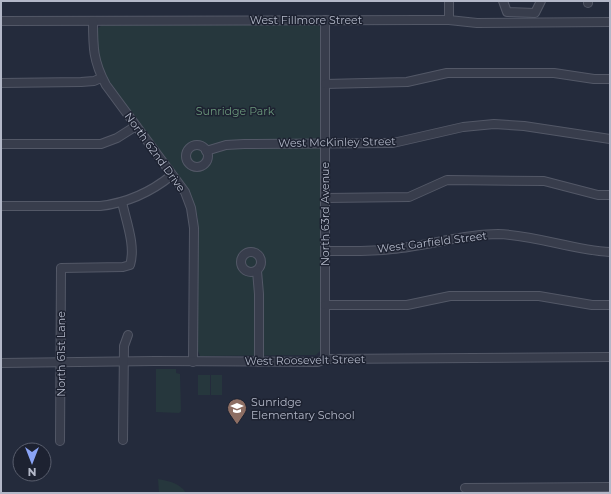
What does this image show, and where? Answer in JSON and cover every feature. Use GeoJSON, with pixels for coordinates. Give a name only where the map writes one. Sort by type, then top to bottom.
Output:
{"type":"FeatureCollection","features":[{"type":"Feature","properties":{"kind":"street"},"geometry":{"type":"LineString","coordinates":[[449,1],[449,20]]}},
{"type":"Feature","properties":{"kind":"street"},"geometry":{"type":"LineString","coordinates":[[503,1],[507,12],[535,12],[541,1]]}},
{"type":"Feature","properties":{"kind":"street","name":"North 63rd Avenue"},"geometry":{"type":"LineString","coordinates":[[325,20],[325,359]]}},
{"type":"Feature","properties":{"kind":"street","name":"West Fillmore Street"},"geometry":{"type":"LineString","coordinates":[[1,21],[449,20],[477,23],[610,22]]}},
{"type":"Feature","properties":{"kind":"street","name":"North 62nd Drive"},"geometry":{"type":"LineString","coordinates":[[93,21],[94,57],[102,78],[187,196],[191,208],[193,220],[193,362]]}},
{"type":"Feature","properties":{"kind":"street"},"geometry":{"type":"LineString","coordinates":[[325,84],[407,82],[447,73],[554,73],[594,79],[610,79]]}},
{"type":"Feature","properties":{"kind":"street"},"geometry":{"type":"LineString","coordinates":[[1,83],[81,82],[94,81],[102,78]]}},
{"type":"Feature","properties":{"kind":"street","name":"West McKinley Street"},"geometry":{"type":"LineString","coordinates":[[206,151],[226,145],[244,144],[393,143],[463,127],[494,124],[524,126],[610,139]]}},
{"type":"Feature","properties":{"kind":"street"},"geometry":{"type":"LineString","coordinates":[[1,144],[101,144],[117,138],[136,126]]}},
{"type":"Feature","properties":{"kind":"street"},"geometry":{"type":"LineString","coordinates":[[1,206],[100,206],[122,202],[150,190],[172,175]]}},
{"type":"Feature","properties":{"kind":"street"},"geometry":{"type":"LineString","coordinates":[[325,198],[409,197],[447,180],[544,181],[598,195],[610,195]]}},
{"type":"Feature","properties":{"kind":"street","name":"North 61st Lane"},"geometry":{"type":"LineString","coordinates":[[60,441],[61,268],[123,267],[130,265],[132,260],[131,246],[122,202]]}},
{"type":"Feature","properties":{"kind":"street","name":"West Garfield Street"},"geometry":{"type":"LineString","coordinates":[[325,251],[392,249],[461,236],[498,234],[523,236],[610,252]]}},
{"type":"Feature","properties":{"kind":"street"},"geometry":{"type":"LineString","coordinates":[[257,271],[259,287],[259,362]]}},
{"type":"Feature","properties":{"kind":"street"},"geometry":{"type":"LineString","coordinates":[[326,305],[407,305],[450,296],[539,296],[592,305],[610,305]]}},
{"type":"Feature","properties":{"kind":"street"},"geometry":{"type":"LineString","coordinates":[[123,440],[124,346],[128,335]]}},
{"type":"Feature","properties":{"kind":"street","name":"West Roosevelt Street"},"geometry":{"type":"LineString","coordinates":[[1,363],[318,362],[325,359],[610,357]]}},
{"type":"Feature","properties":{"kind":"street"},"geometry":{"type":"LineString","coordinates":[[465,488],[610,488]]}},
{"type":"Feature","properties":{"kind":"green space","name":"Sunridge Park"},"geometry":{"type":"Polygon","coordinates":[[[318,24],[321,29],[320,351],[316,355],[200,356],[198,351],[198,218],[194,203],[187,188],[110,84],[100,57],[97,29],[102,25],[318,24]]]}},
{"type":"Feature","properties":{"kind":"green space"},"geometry":{"type":"Polygon","coordinates":[[[156,369],[176,369],[176,373],[180,374],[181,411],[179,413],[156,412],[156,369]]]}},
{"type":"Feature","properties":{"kind":"green space"},"geometry":{"type":"Polygon","coordinates":[[[198,375],[210,375],[210,395],[198,395],[198,375]]]}},
{"type":"Feature","properties":{"kind":"green space"},"geometry":{"type":"Polygon","coordinates":[[[211,375],[222,375],[222,395],[211,395],[211,375]]]}},
{"type":"Feature","properties":{"kind":"green space"},"geometry":{"type":"Polygon","coordinates":[[[158,479],[181,487],[186,493],[159,493],[158,479]]]}},
{"type":"Feature","properties":{"kind":"place","name":"Sunridge Elementary School"},"geometry":{"type":"Point","coordinates":[237,425]}}]}
